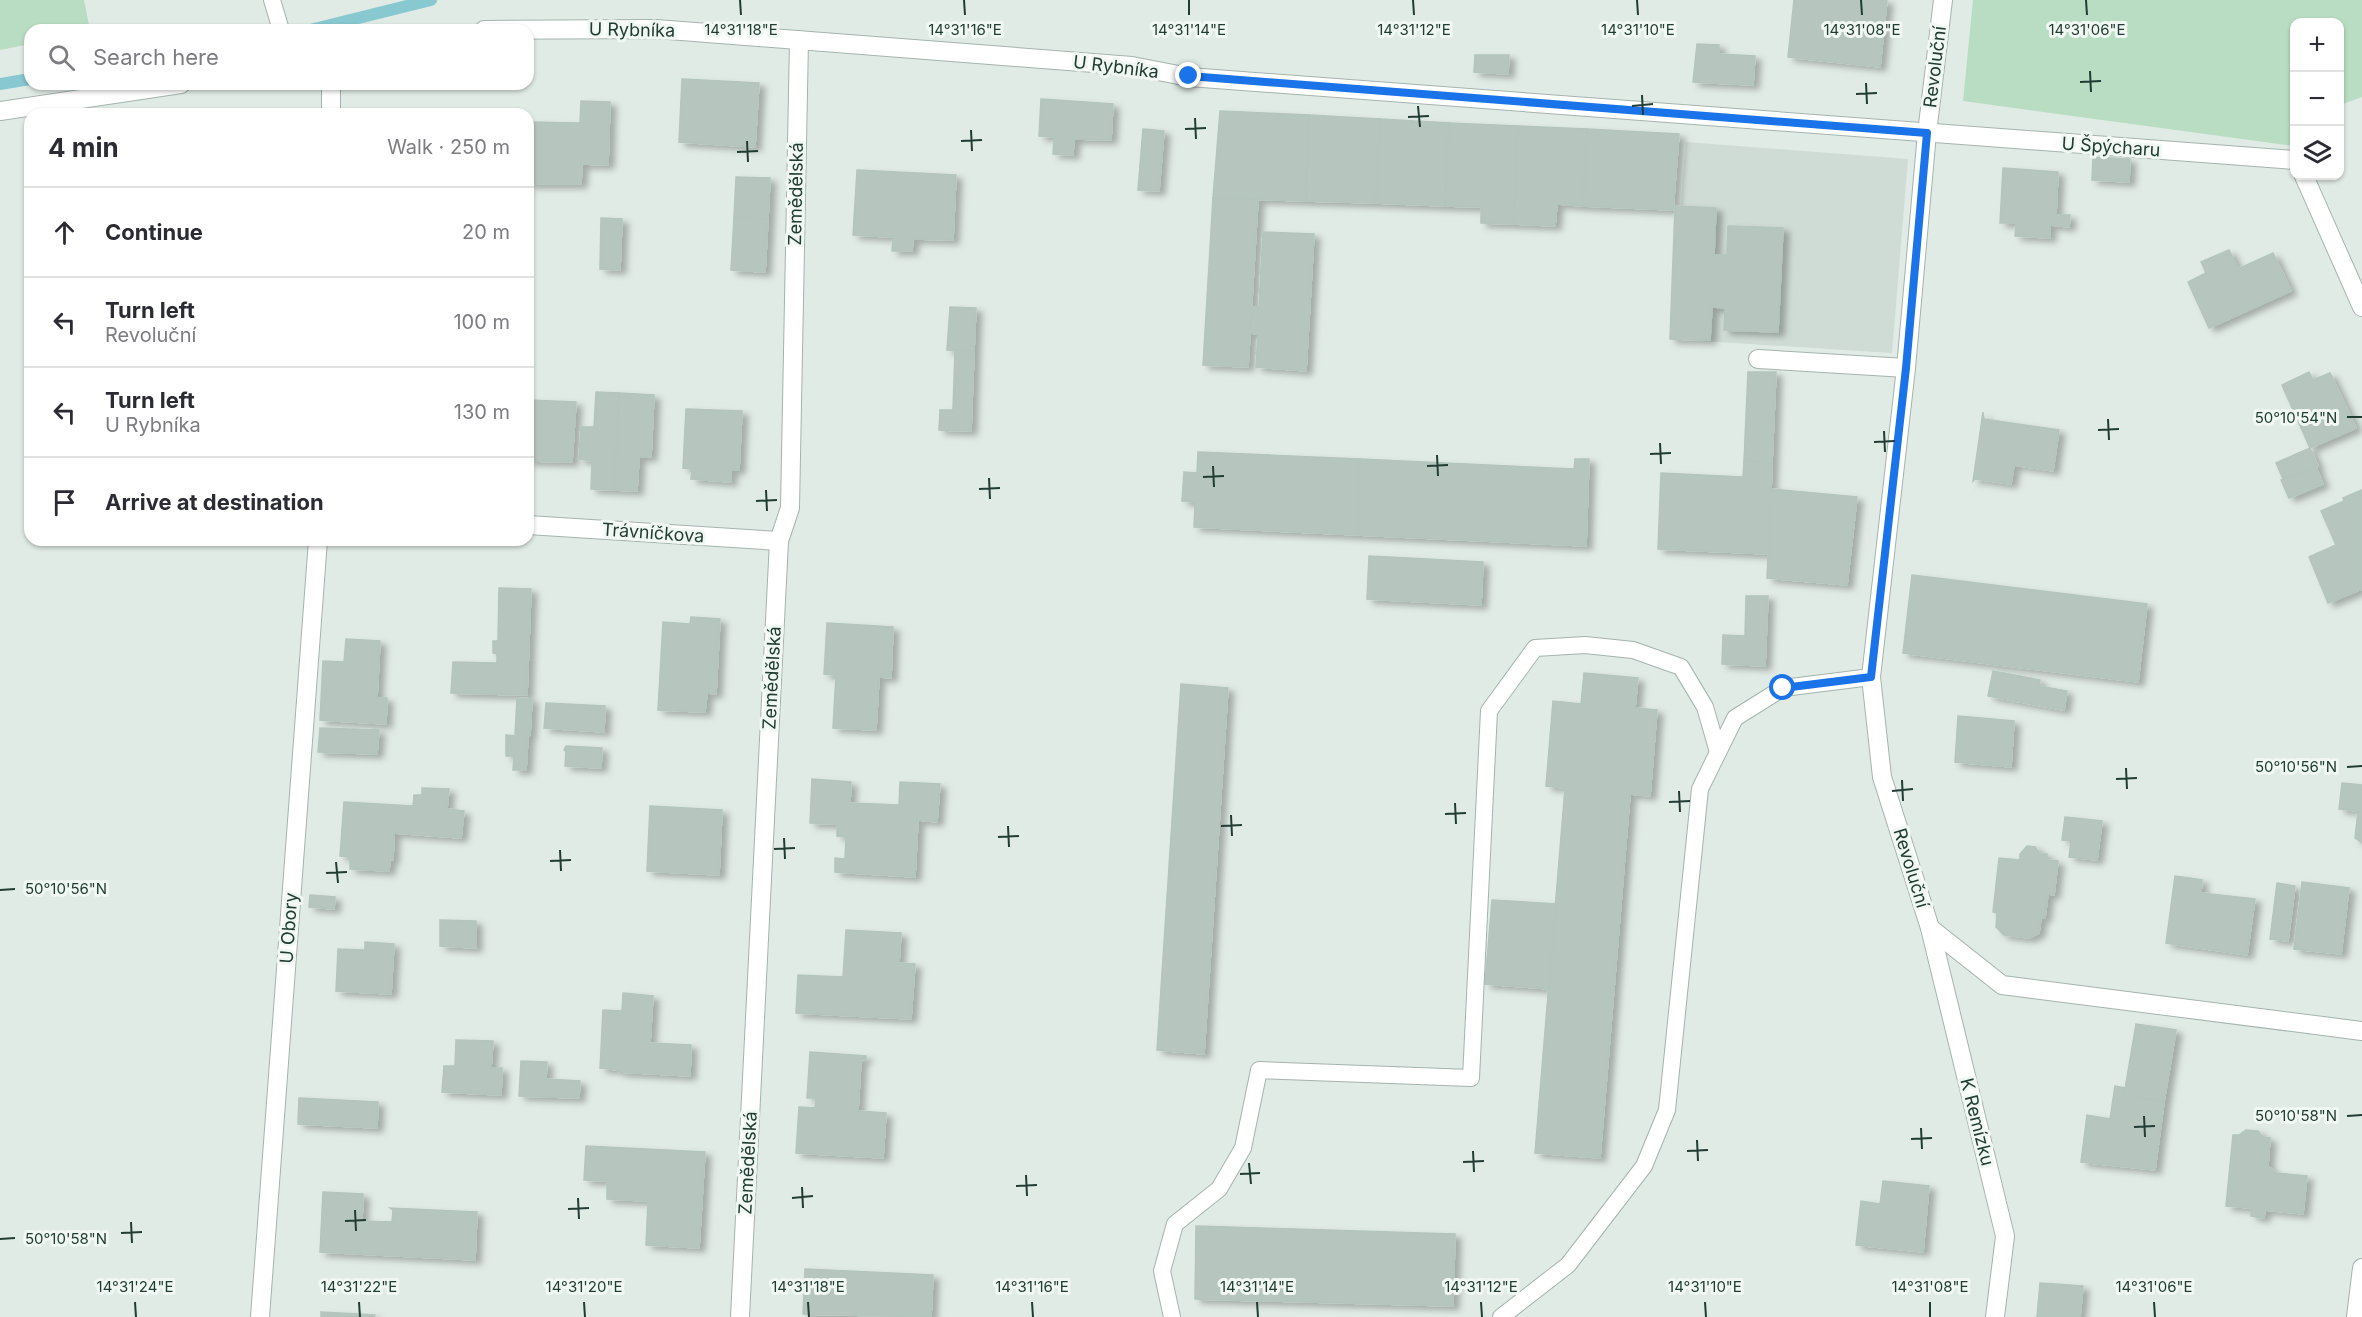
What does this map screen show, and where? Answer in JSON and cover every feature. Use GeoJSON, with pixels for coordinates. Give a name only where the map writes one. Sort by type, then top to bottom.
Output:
{"type":"FeatureCollection","features":[{"type":"Feature","properties":{"kind":"street","name":"Revoluční"},"geometry":{"type":"LineString","coordinates":[[1943,0],[1927,133],[1906,368],[1871,677],[1882,777],[1930,928],[2002,985],[2362,1031]]}},
{"type":"Feature","properties":{"kind":"street","name":"U Rybníka"},"geometry":{"type":"LineString","coordinates":[[534,30],[656,29],[1132,66],[1189,76],[1927,133]]}},
{"type":"Feature","properties":{"kind":"street","name":"Zemědělská"},"geometry":{"type":"LineString","coordinates":[[740,1317],[779,541],[790,508],[799,40]]}},
{"type":"Feature","properties":{"kind":"street"},"geometry":{"type":"LineString","coordinates":[[0,111],[141,90]]}},
{"type":"Feature","properties":{"kind":"street"},"geometry":{"type":"LineString","coordinates":[[331,90],[331,108]]}},
{"type":"Feature","properties":{"kind":"street","name":"U Špýcharu"},"geometry":{"type":"LineString","coordinates":[[1927,133],[2290,160]]}},
{"type":"Feature","properties":{"kind":"street"},"geometry":{"type":"LineString","coordinates":[[2306,180],[2362,307]]}},
{"type":"Feature","properties":{"kind":"street"},"geometry":{"type":"LineString","coordinates":[[1758,359],[1906,368]]}},
{"type":"Feature","properties":{"kind":"street","name":"Trávníčkova"},"geometry":{"type":"LineString","coordinates":[[534,525],[779,541]]}},
{"type":"Feature","properties":{"kind":"street","name":"U Obory"},"geometry":{"type":"LineString","coordinates":[[260,1317],[318,546]]}},
{"type":"Feature","properties":{"kind":"street","name":"K Remízku"},"geometry":{"type":"LineString","coordinates":[[1930,928],[2005,1236],[1995,1317]]}},
{"type":"Feature","properties":{"kind":"street"},"geometry":{"type":"LineString","coordinates":[[2356,1317],[2362,1269]]}},
{"type":"Feature","properties":{"kind":"lane"},"geometry":{"type":"LineString","coordinates":[[272,0],[280,24]]}},
{"type":"Feature","properties":{"kind":"lane"},"geometry":{"type":"LineString","coordinates":[[1172,1317],[1162,1271],[1174,1224],[1219,1189],[1243,1148],[1259,1070],[1471,1078],[1489,711],[1535,648],[1585,645],[1634,650],[1681,667],[1705,707],[1718,752]]}},
{"type":"Feature","properties":{"kind":"lane"},"geometry":{"type":"LineString","coordinates":[[1501,1317],[1568,1265],[1644,1166],[1667,1110],[1701,789],[1735,718],[1783,688],[1871,677]]}},
{"type":"Feature","properties":{"kind":"shaded area"},"geometry":{"type":"Polygon","coordinates":[[[1686,142],[1908,159],[1892,353],[1670,339],[1686,142]]]}},
{"type":"Feature","properties":{"kind":"green space"},"geometry":{"type":"Polygon","coordinates":[[[0,0],[84,0],[89,24],[24,24],[24,45],[0,50],[0,0]]]}},
{"type":"Feature","properties":{"kind":"green space"},"geometry":{"type":"Polygon","coordinates":[[[1973,0],[2362,0],[2362,97],[2344,104],[2344,18],[2290,18],[2290,145],[1963,101],[1973,0]]]}},
{"type":"Feature","properties":{"kind":"building"},"geometry":{"type":"Polygon","coordinates":[[[1794,0],[1887,0],[1880,67],[1788,57],[1794,0]]]}},
{"type":"Feature","properties":{"kind":"building"},"geometry":{"type":"Polygon","coordinates":[[[1697,44],[1719,45],[1719,54],[1755,56],[1753,85],[1693,82],[1697,44]]]}},
{"type":"Feature","properties":{"kind":"building"},"geometry":{"type":"Polygon","coordinates":[[[1475,55],[1509,55],[1508,74],[1474,72],[1475,55]]]}},
{"type":"Feature","properties":{"kind":"building"},"geometry":{"type":"Polygon","coordinates":[[[682,79],[759,83],[755,147],[679,142],[682,79]]]}},
{"type":"Feature","properties":{"kind":"building"},"geometry":{"type":"Polygon","coordinates":[[[1041,99],[1113,104],[1111,140],[1074,139],[1073,155],[1053,154],[1054,137],[1039,136],[1041,99]]]}},
{"type":"Feature","properties":{"kind":"building"},"geometry":{"type":"Polygon","coordinates":[[[581,101],[610,102],[608,165],[582,164],[581,184],[534,184],[534,122],[580,123],[581,101]]]}},
{"type":"Feature","properties":{"kind":"building"},"geometry":{"type":"Polygon","coordinates":[[[1220,111],[1309,115],[1306,201],[1213,198],[1220,111]]]}},
{"type":"Feature","properties":{"kind":"building"},"geometry":{"type":"Polygon","coordinates":[[[1309,115],[1380,119],[1376,203],[1306,201],[1309,115]]]}},
{"type":"Feature","properties":{"kind":"building"},"geometry":{"type":"Polygon","coordinates":[[[1380,119],[1449,123],[1445,206],[1376,203],[1380,119]]]}},
{"type":"Feature","properties":{"kind":"building"},"geometry":{"type":"Polygon","coordinates":[[[1449,123],[1518,126],[1514,224],[1481,223],[1481,207],[1445,206],[1449,123]]]}},
{"type":"Feature","properties":{"kind":"building"},"geometry":{"type":"Polygon","coordinates":[[[1518,126],[1587,129],[1583,206],[1557,204],[1555,226],[1514,224],[1518,126]]]}},
{"type":"Feature","properties":{"kind":"building"},"geometry":{"type":"Polygon","coordinates":[[[1143,129],[1164,131],[1159,191],[1138,190],[1143,129]]]}},
{"type":"Feature","properties":{"kind":"building"},"geometry":{"type":"Polygon","coordinates":[[[1587,129],[1679,134],[1673,210],[1583,206],[1587,129]]]}},
{"type":"Feature","properties":{"kind":"building"},"geometry":{"type":"Polygon","coordinates":[[[2093,157],[2130,159],[2129,182],[2092,180],[2093,157]]]}},
{"type":"Feature","properties":{"kind":"building"},"geometry":{"type":"Polygon","coordinates":[[[2003,168],[2058,172],[2056,215],[2070,215],[2069,227],[2050,225],[2050,238],[2015,236],[2016,223],[2000,223],[2003,168]]]}},
{"type":"Feature","properties":{"kind":"building"},"geometry":{"type":"Polygon","coordinates":[[[857,170],[956,175],[953,240],[913,239],[912,251],[892,251],[893,237],[853,235],[857,170]]]}},
{"type":"Feature","properties":{"kind":"building"},"geometry":{"type":"Polygon","coordinates":[[[736,177],[770,178],[768,219],[734,217],[736,177]]]}},
{"type":"Feature","properties":{"kind":"building"},"geometry":{"type":"Polygon","coordinates":[[[1213,198],[1258,199],[1248,367],[1203,365],[1213,198]]]}},
{"type":"Feature","properties":{"kind":"building"},"geometry":{"type":"Polygon","coordinates":[[[1675,206],[1716,208],[1714,255],[1727,255],[1728,226],[1783,228],[1778,332],[1724,330],[1725,308],[1712,307],[1710,340],[1670,339],[1675,206]]]}},
{"type":"Feature","properties":{"kind":"building"},"geometry":{"type":"Polygon","coordinates":[[[734,217],[768,219],[765,272],[731,270],[734,217]]]}},
{"type":"Feature","properties":{"kind":"building"},"geometry":{"type":"Polygon","coordinates":[[[601,218],[622,219],[620,270],[600,269],[601,218]]]}},
{"type":"Feature","properties":{"kind":"building"},"geometry":{"type":"Polygon","coordinates":[[[1263,232],[1314,234],[1306,371],[1256,367],[1258,334],[1251,333],[1252,307],[1259,307],[1263,232]]]}},
{"type":"Feature","properties":{"kind":"building"},"geometry":{"type":"Polygon","coordinates":[[[2229,250],[2238,269],[2273,253],[2291,291],[2209,328],[2188,282],[2206,273],[2201,262],[2229,250]]]}},
{"type":"Feature","properties":{"kind":"building"},"geometry":{"type":"Polygon","coordinates":[[[950,307],[976,308],[974,351],[947,350],[950,307]]]}},
{"type":"Feature","properties":{"kind":"building"},"geometry":{"type":"Polygon","coordinates":[[[955,350],[974,351],[971,431],[939,430],[940,410],[953,410],[955,350]]]}},
{"type":"Feature","properties":{"kind":"building"},"geometry":{"type":"Polygon","coordinates":[[[1748,372],[1776,372],[1772,463],[1744,461],[1748,372]]]}},
{"type":"Feature","properties":{"kind":"building"},"geometry":{"type":"Polygon","coordinates":[[[2309,372],[2313,380],[2330,373],[2356,428],[2310,448],[2282,385],[2309,372]]]}},
{"type":"Feature","properties":{"kind":"building"},"geometry":{"type":"Polygon","coordinates":[[[596,392],[619,393],[614,490],[591,489],[592,461],[579,459],[581,427],[594,427],[596,392]]]}},
{"type":"Feature","properties":{"kind":"building"},"geometry":{"type":"Polygon","coordinates":[[[619,393],[654,395],[651,457],[639,457],[637,491],[614,490],[619,393]]]}},
{"type":"Feature","properties":{"kind":"building"},"geometry":{"type":"Polygon","coordinates":[[[534,400],[576,402],[572,462],[534,461],[534,400]]]}},
{"type":"Feature","properties":{"kind":"building"},"geometry":{"type":"Polygon","coordinates":[[[686,409],[742,411],[739,470],[731,470],[731,482],[691,479],[692,469],[683,468],[686,409]]]}},
{"type":"Feature","properties":{"kind":"building"},"geometry":{"type":"Polygon","coordinates":[[[1983,412],[1984,419],[2059,430],[2053,471],[2014,465],[2011,484],[1975,479],[1973,481],[1983,412]]]}},
{"type":"Feature","properties":{"kind":"building"},"geometry":{"type":"Polygon","coordinates":[[[2310,448],[2318,466],[2284,481],[2276,463],[2310,448]]]}},
{"type":"Feature","properties":{"kind":"building"},"geometry":{"type":"Polygon","coordinates":[[[1198,452],[1360,459],[1358,535],[1194,527],[1195,502],[1182,501],[1184,472],[1197,473],[1198,452]]]}},
{"type":"Feature","properties":{"kind":"building"},"geometry":{"type":"Polygon","coordinates":[[[1360,459],[1574,469],[1575,459],[1589,459],[1586,546],[1358,535],[1360,459]]]}},
{"type":"Feature","properties":{"kind":"building"},"geometry":{"type":"Polygon","coordinates":[[[1744,461],[1772,463],[1769,554],[1658,549],[1661,473],[1743,477],[1744,461]]]}},
{"type":"Feature","properties":{"kind":"building"},"geometry":{"type":"Polygon","coordinates":[[[2316,467],[2323,484],[2289,498],[2281,480],[2316,467]]]}},
{"type":"Feature","properties":{"kind":"building"},"geometry":{"type":"Polygon","coordinates":[[[1771,489],[1857,497],[1847,585],[1767,578],[1771,489]]]}},
{"type":"Feature","properties":{"kind":"building"},"geometry":{"type":"Polygon","coordinates":[[[2362,490],[2362,589],[2328,603],[2309,557],[2336,545],[2321,511],[2362,490]]]}},
{"type":"Feature","properties":{"kind":"building"},"geometry":{"type":"Polygon","coordinates":[[[1369,556],[1483,562],[1481,605],[1367,599],[1369,556]]]}},
{"type":"Feature","properties":{"kind":"building"},"geometry":{"type":"Polygon","coordinates":[[[1912,575],[2147,604],[2138,682],[1903,653],[1912,575]]]}},
{"type":"Feature","properties":{"kind":"building"},"geometry":{"type":"Polygon","coordinates":[[[499,588],[531,589],[527,695],[451,693],[453,662],[497,663],[497,654],[493,653],[493,641],[498,641],[499,588]]]}},
{"type":"Feature","properties":{"kind":"building"},"geometry":{"type":"Polygon","coordinates":[[[1746,596],[1768,596],[1765,666],[1722,664],[1723,635],[1745,636],[1746,596]]]}},
{"type":"Feature","properties":{"kind":"building"},"geometry":{"type":"Polygon","coordinates":[[[691,617],[720,619],[716,694],[707,693],[705,712],[658,710],[663,622],[690,624],[691,617]]]}},
{"type":"Feature","properties":{"kind":"building"},"geometry":{"type":"Polygon","coordinates":[[[827,623],[893,627],[891,678],[879,677],[876,730],[833,728],[836,675],[824,674],[827,623]]]}},
{"type":"Feature","properties":{"kind":"building"},"geometry":{"type":"Polygon","coordinates":[[[346,639],[380,641],[377,698],[387,698],[386,724],[320,720],[323,661],[344,662],[346,639]]]}},
{"type":"Feature","properties":{"kind":"building"},"geometry":{"type":"Polygon","coordinates":[[[1993,671],[2040,680],[2039,686],[2067,691],[2064,710],[1988,696],[1993,671]]]}},
{"type":"Feature","properties":{"kind":"building"},"geometry":{"type":"Polygon","coordinates":[[[1584,673],[1638,678],[1635,708],[1657,710],[1650,796],[1630,794],[1600,1158],[1535,1153],[1565,788],[1546,786],[1553,701],[1581,704],[1584,673]]]}},
{"type":"Feature","properties":{"kind":"building"},"geometry":{"type":"Polygon","coordinates":[[[1181,684],[1228,688],[1204,1054],[1157,1050],[1181,684]]]}},
{"type":"Feature","properties":{"kind":"building"},"geometry":{"type":"Polygon","coordinates":[[[517,698],[532,699],[528,737],[515,734],[517,698]]]}},
{"type":"Feature","properties":{"kind":"building"},"geometry":{"type":"Polygon","coordinates":[[[546,703],[605,706],[604,732],[544,728],[546,703]]]}},
{"type":"Feature","properties":{"kind":"building"},"geometry":{"type":"Polygon","coordinates":[[[1958,716],[2014,721],[2011,767],[1955,762],[1958,716]]]}},
{"type":"Feature","properties":{"kind":"building"},"geometry":{"type":"Polygon","coordinates":[[[320,728],[379,730],[377,754],[318,752],[320,728]]]}},
{"type":"Feature","properties":{"kind":"building"},"geometry":{"type":"Polygon","coordinates":[[[506,735],[528,737],[526,770],[513,770],[514,756],[506,756],[506,735]]]}},
{"type":"Feature","properties":{"kind":"building"},"geometry":{"type":"Polygon","coordinates":[[[566,746],[602,748],[601,768],[565,766],[566,746]]]}},
{"type":"Feature","properties":{"kind":"building"},"geometry":{"type":"Polygon","coordinates":[[[812,779],[851,782],[850,803],[899,805],[900,782],[940,784],[937,822],[918,820],[915,877],[835,872],[835,858],[845,859],[846,837],[837,836],[837,824],[810,823],[812,779]]]}},
{"type":"Feature","properties":{"kind":"building"},"geometry":{"type":"Polygon","coordinates":[[[2342,783],[2362,785],[2362,843],[2355,838],[2358,811],[2339,809],[2342,783]]]}},
{"type":"Feature","properties":{"kind":"building"},"geometry":{"type":"Polygon","coordinates":[[[422,788],[449,789],[447,809],[464,811],[461,838],[394,833],[393,860],[390,859],[389,871],[350,869],[350,857],[340,856],[344,802],[413,806],[414,795],[422,795],[422,788]]]}},
{"type":"Feature","properties":{"kind":"building"},"geometry":{"type":"Polygon","coordinates":[[[650,806],[722,810],[719,875],[647,871],[650,806]]]}},
{"type":"Feature","properties":{"kind":"building"},"geometry":{"type":"Polygon","coordinates":[[[2065,817],[2102,821],[2097,860],[2069,857],[2071,841],[2062,840],[2065,817]]]}},
{"type":"Feature","properties":{"kind":"building"},"geometry":{"type":"Polygon","coordinates":[[[2027,846],[2035,847],[2040,854],[2047,854],[2047,860],[2058,861],[2054,895],[2048,894],[2045,918],[2041,918],[2039,933],[2029,938],[2004,935],[1996,927],[1997,913],[1993,912],[1999,858],[2020,860],[2020,854],[2027,846]]]}},
{"type":"Feature","properties":{"kind":"building"},"geometry":{"type":"Polygon","coordinates":[[[2175,876],[2202,880],[2201,893],[2255,899],[2247,955],[2166,943],[2175,876]]]}},
{"type":"Feature","properties":{"kind":"building"},"geometry":{"type":"Polygon","coordinates":[[[2302,882],[2349,888],[2341,954],[2294,949],[2302,882]]]}},
{"type":"Feature","properties":{"kind":"building"},"geometry":{"type":"Polygon","coordinates":[[[2277,883],[2295,886],[2288,941],[2270,939],[2277,883]]]}},
{"type":"Feature","properties":{"kind":"building"},"geometry":{"type":"Polygon","coordinates":[[[310,895],[335,897],[334,909],[309,907],[310,895]]]}},
{"type":"Feature","properties":{"kind":"building"},"geometry":{"type":"Polygon","coordinates":[[[1492,900],[1556,904],[1549,989],[1485,984],[1492,900]]]}},
{"type":"Feature","properties":{"kind":"building"},"geometry":{"type":"Polygon","coordinates":[[[440,920],[476,921],[476,948],[440,946],[440,920]]]}},
{"type":"Feature","properties":{"kind":"building"},"geometry":{"type":"Polygon","coordinates":[[[846,930],[901,933],[899,963],[915,964],[911,1019],[796,1013],[798,975],[843,977],[846,930]]]}},
{"type":"Feature","properties":{"kind":"building"},"geometry":{"type":"Polygon","coordinates":[[[365,942],[394,944],[391,994],[336,991],[338,949],[365,950],[365,942]]]}},
{"type":"Feature","properties":{"kind":"building"},"geometry":{"type":"Polygon","coordinates":[[[623,993],[653,996],[650,1043],[691,1045],[690,1076],[619,1072],[619,1070],[600,1068],[603,1010],[622,1011],[623,993]]]}},
{"type":"Feature","properties":{"kind":"building"},"geometry":{"type":"Polygon","coordinates":[[[2136,1024],[2176,1030],[2164,1102],[2124,1095],[2136,1024]]]}},
{"type":"Feature","properties":{"kind":"building"},"geometry":{"type":"Polygon","coordinates":[[[456,1040],[493,1041],[491,1068],[502,1068],[501,1095],[442,1092],[444,1066],[455,1066],[456,1040]]]}},
{"type":"Feature","properties":{"kind":"building"},"geometry":{"type":"Polygon","coordinates":[[[810,1052],[866,1056],[866,1059],[861,1060],[858,1111],[886,1113],[883,1158],[796,1153],[799,1107],[815,1108],[816,1098],[807,1098],[810,1052]]]}},
{"type":"Feature","properties":{"kind":"building"},"geometry":{"type":"Polygon","coordinates":[[[521,1061],[547,1062],[546,1079],[580,1081],[579,1098],[519,1096],[521,1061]]]}},
{"type":"Feature","properties":{"kind":"building"},"geometry":{"type":"Polygon","coordinates":[[[2115,1086],[2125,1088],[2124,1095],[2164,1102],[2155,1170],[2081,1162],[2087,1115],[2110,1119],[2115,1086]]]}},
{"type":"Feature","properties":{"kind":"building"},"geometry":{"type":"Polygon","coordinates":[[[299,1098],[378,1102],[377,1128],[298,1124],[299,1098]]]}},
{"type":"Feature","properties":{"kind":"building"},"geometry":{"type":"Polygon","coordinates":[[[2246,1130],[2258,1131],[2263,1137],[2270,1138],[2268,1166],[2276,1173],[2307,1176],[2303,1214],[2265,1210],[2264,1218],[2251,1216],[2251,1208],[2226,1206],[2233,1135],[2239,1135],[2246,1130]]]}},
{"type":"Feature","properties":{"kind":"building"},"geometry":{"type":"Polygon","coordinates":[[[586,1146],[705,1152],[699,1248],[646,1245],[648,1201],[607,1199],[607,1181],[584,1180],[586,1146]]]}},
{"type":"Feature","properties":{"kind":"building"},"geometry":{"type":"Polygon","coordinates":[[[1883,1181],[1929,1186],[1923,1252],[1856,1245],[1861,1201],[1880,1204],[1883,1181]]]}},
{"type":"Feature","properties":{"kind":"building"},"geometry":{"type":"Polygon","coordinates":[[[323,1192],[363,1194],[362,1221],[392,1222],[393,1210],[390,1208],[477,1212],[475,1260],[320,1252],[323,1192]]]}},
{"type":"Feature","properties":{"kind":"building"},"geometry":{"type":"Polygon","coordinates":[[[1196,1226],[1455,1234],[1453,1306],[1195,1299],[1196,1226]]]}},
{"type":"Feature","properties":{"kind":"building"},"geometry":{"type":"Polygon","coordinates":[[[805,1269],[933,1275],[931,1317],[803,1314],[805,1269]]]}},
{"type":"Feature","properties":{"kind":"building"},"geometry":{"type":"Polygon","coordinates":[[[2040,1283],[2083,1286],[2080,1317],[2037,1317],[2040,1283]]]}},
{"type":"Feature","properties":{"kind":"building"},"geometry":{"type":"Polygon","coordinates":[[[321,1312],[375,1315],[374,1317],[321,1317],[321,1312]]]}},
{"type":"Feature","properties":{"kind":"waterway"},"geometry":{"type":"LineString","coordinates":[[334,24],[431,0]]}},
{"type":"Feature","properties":{"kind":"waterway"},"geometry":{"type":"LineString","coordinates":[[0,84],[24,80]]}},
{"type":"Feature","properties":{"kind":"route"},"geometry":{"type":"LineString","coordinates":[[1189,76],[1927,133],[1906,368],[1871,677],[1783,688]]}}]}
